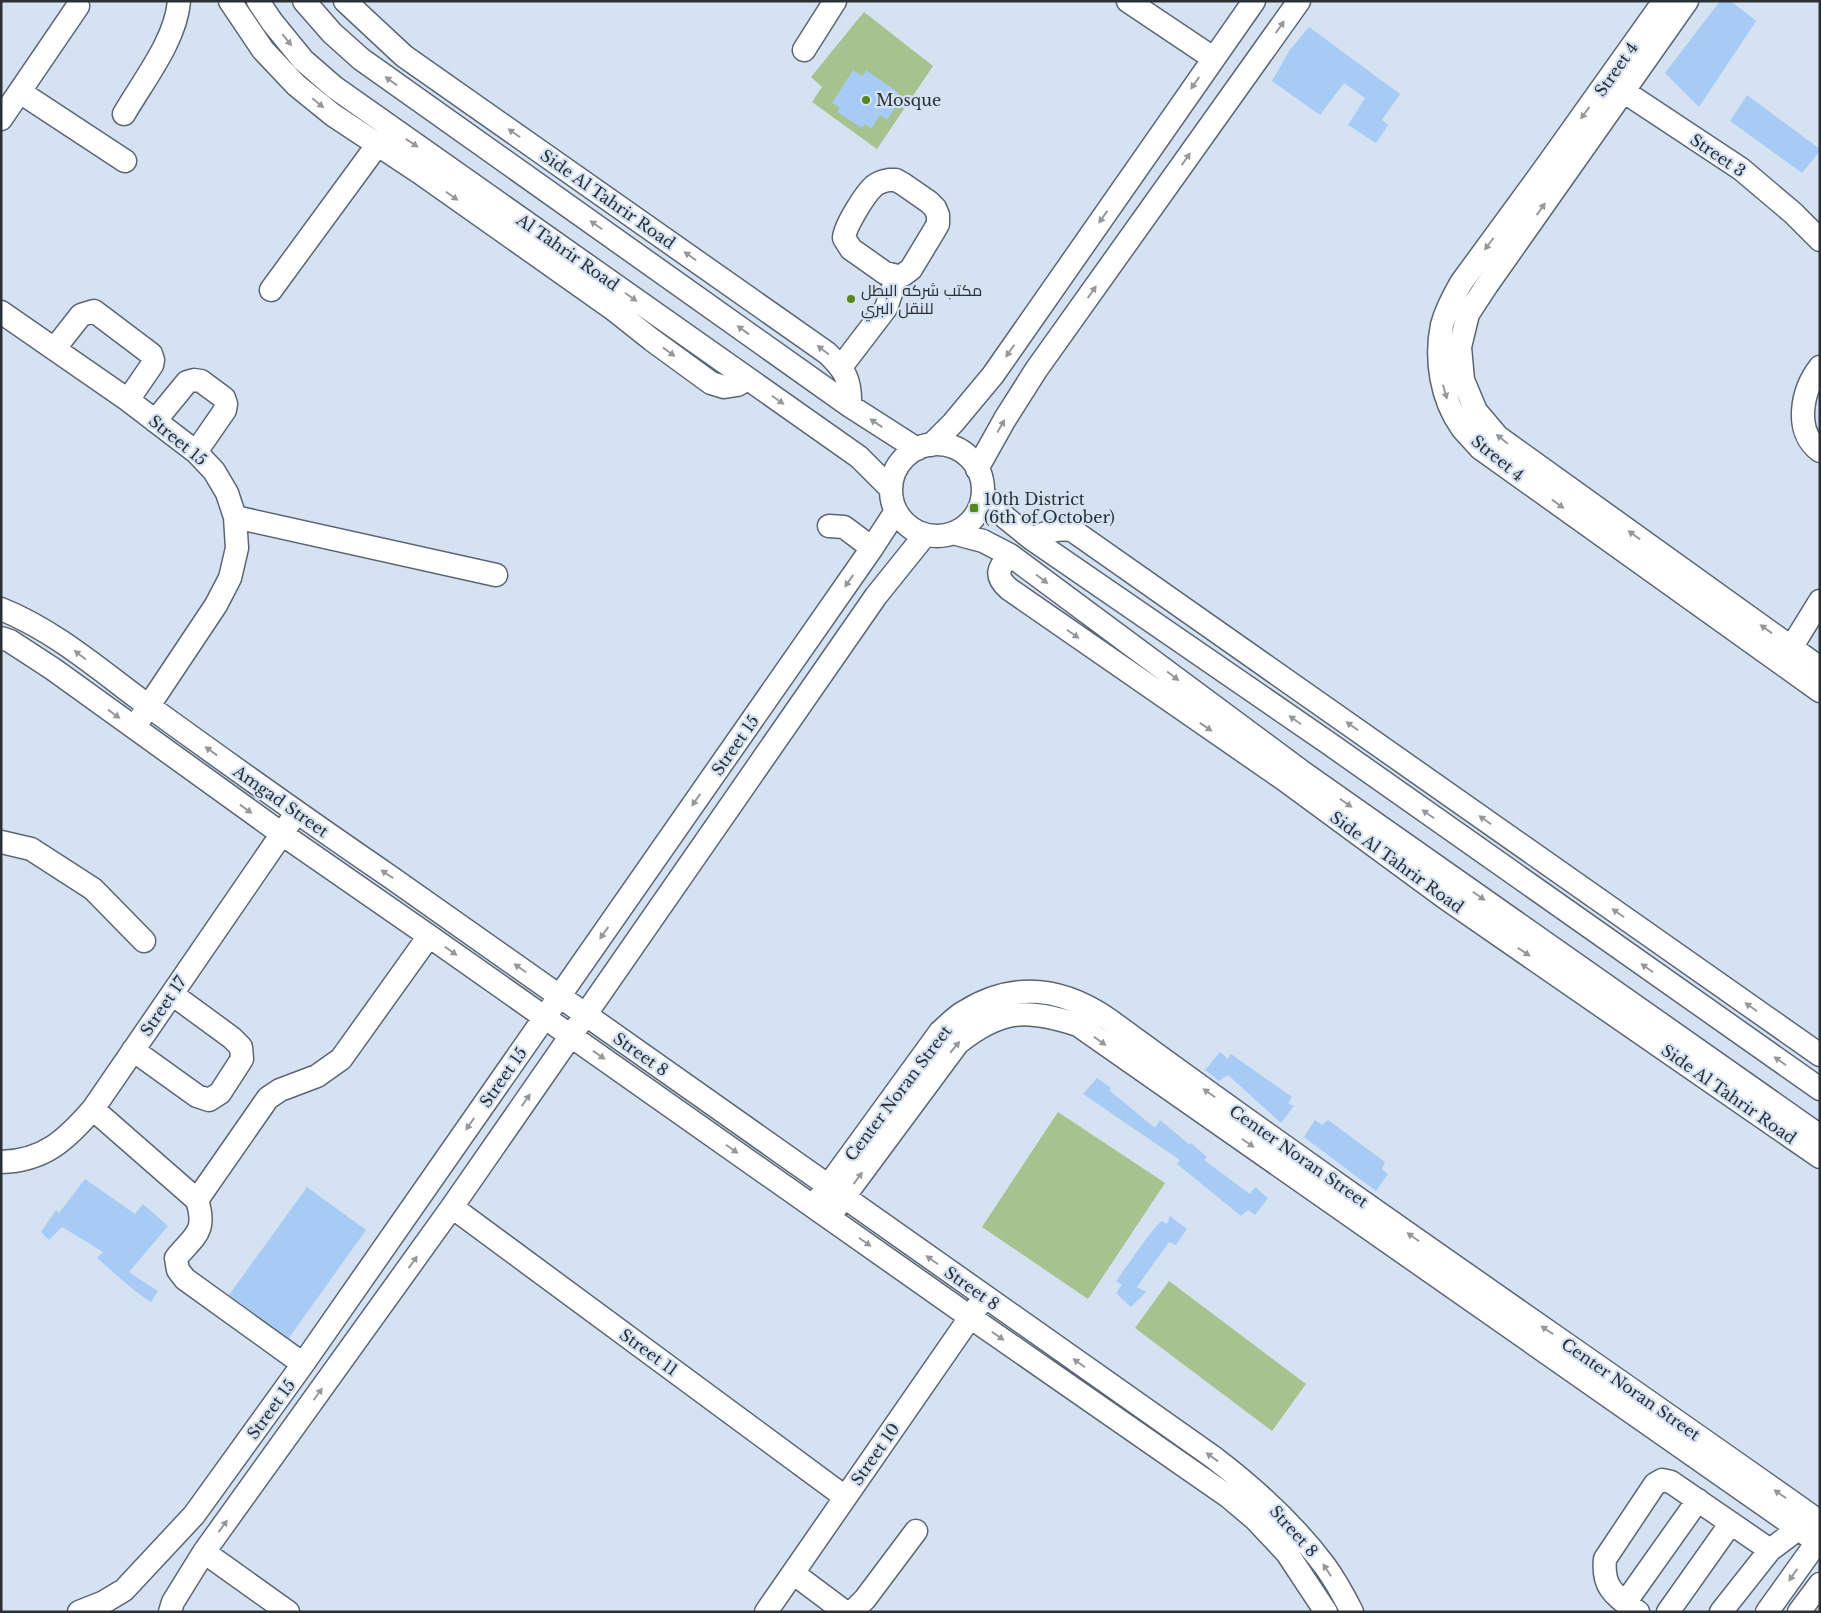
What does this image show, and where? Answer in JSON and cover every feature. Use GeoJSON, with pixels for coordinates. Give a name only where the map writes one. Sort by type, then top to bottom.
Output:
{"type":"FeatureCollection","features":[{"type":"Feature","properties":{"kind":"street"},"geometry":{"type":"LineString","coordinates":[[124,114],[169,36],[177,18],[179,1]]}},
{"type":"Feature","properties":{"kind":"street"},"geometry":{"type":"LineString","coordinates":[[230,1],[263,50],[296,85],[333,115],[378,144],[613,309],[711,383],[724,387],[737,385],[748,379]]}},
{"type":"Feature","properties":{"kind":"street","name":"Al Tahrir Road"},"geometry":{"type":"LineString","coordinates":[[258,1],[272,22],[303,60],[334,87],[859,457],[891,489]]}},
{"type":"Feature","properties":{"kind":"street"},"geometry":{"type":"LineString","coordinates":[[304,1],[332,33],[361,59],[850,406],[924,447],[940,444],[958,450],[972,461],[977,469],[983,494],[976,514],[962,529],[940,536],[925,535],[908,526],[896,511],[891,497],[891,489],[898,466],[903,459],[924,447],[958,417],[993,375],[1254,1]]}},
{"type":"Feature","properties":{"kind":"street"},"geometry":{"type":"LineString","coordinates":[[804,50],[835,1]]}},
{"type":"Feature","properties":{"kind":"street"},"geometry":{"type":"LineString","coordinates":[[1128,1],[1213,58]]}},
{"type":"Feature","properties":{"kind":"street"},"geometry":{"type":"LineString","coordinates":[[977,469],[1005,419],[1036,370],[1299,1]]}},
{"type":"Feature","properties":{"kind":"street","name":"Street 4"},"geometry":{"type":"LineString","coordinates":[[1664,1],[1615,86],[1468,314],[1460,346],[1463,380],[1476,412],[1498,437],[1820,668]]}},
{"type":"Feature","properties":{"kind":"street","name":"Street 4"},"geometry":{"type":"LineString","coordinates":[[1688,1],[1615,86],[1475,262],[1450,303],[1442,325],[1439,347],[1441,375],[1448,402],[1462,427],[1480,448],[1820,691]]}},
{"type":"Feature","properties":{"kind":"street","name":"Side Al Tahrir Road"},"geometry":{"type":"LineString","coordinates":[[355,5],[404,56],[827,353],[841,366],[849,385],[850,406]]}},
{"type":"Feature","properties":{"kind":"street"},"geometry":{"type":"LineString","coordinates":[[1,119],[78,6]]}},
{"type":"Feature","properties":{"kind":"street","name":"Street 3"},"geometry":{"type":"LineString","coordinates":[[1615,86],[1741,169],[1793,213],[1820,240]]}},
{"type":"Feature","properties":{"kind":"street"},"geometry":{"type":"LineString","coordinates":[[20,92],[125,161]]}},
{"type":"Feature","properties":{"kind":"street"},"geometry":{"type":"LineString","coordinates":[[272,290],[378,144]]}},
{"type":"Feature","properties":{"kind":"street"},"geometry":{"type":"LineString","coordinates":[[889,180],[903,184],[929,202],[935,208],[938,216],[938,224],[911,269],[907,273],[897,276],[885,273],[851,249],[844,238],[847,226],[870,190],[882,181],[889,180]]}},
{"type":"Feature","properties":{"kind":"street"},"geometry":{"type":"LineString","coordinates":[[625,246],[641,222]]}},
{"type":"Feature","properties":{"kind":"street"},"geometry":{"type":"LineString","coordinates":[[841,366],[886,308],[897,276]]}},
{"type":"Feature","properties":{"kind":"street"},"geometry":{"type":"LineString","coordinates":[[54,348],[81,315],[94,311],[151,354],[152,365],[128,400]]}},
{"type":"Feature","properties":{"kind":"street","name":"Street 15"},"geometry":{"type":"LineString","coordinates":[[1,312],[128,400],[196,452],[214,471],[223,486],[235,518],[236,548],[230,578],[216,605],[134,728]]}},
{"type":"Feature","properties":{"kind":"street"},"geometry":{"type":"LineString","coordinates":[[1820,367],[1814,375],[1805,396],[1802,419],[1811,444],[1820,451]]}},
{"type":"Feature","properties":{"kind":"street"},"geometry":{"type":"LineString","coordinates":[[155,421],[187,382],[201,381],[224,398],[225,410],[196,452]]}},
{"type":"Feature","properties":{"kind":"street"},"geometry":{"type":"LineString","coordinates":[[983,494],[1006,518],[1032,539],[1327,742],[1820,1089]]}},
{"type":"Feature","properties":{"kind":"street","name":"Street 15"},"geometry":{"type":"LineString","coordinates":[[79,1612],[104,1602],[124,1590],[188,1522],[303,1364],[896,511]]}},
{"type":"Feature","properties":{"kind":"street"},"geometry":{"type":"LineString","coordinates":[[235,518],[496,575]]}},
{"type":"Feature","properties":{"kind":"street"},"geometry":{"type":"LineString","coordinates":[[829,526],[844,527],[872,548]]}},
{"type":"Feature","properties":{"kind":"street"},"geometry":{"type":"LineString","coordinates":[[1032,539],[1059,528],[1072,530],[1820,1055]]}},
{"type":"Feature","properties":{"kind":"street","name":"Side Al Tahrir Road"},"geometry":{"type":"LineString","coordinates":[[954,533],[983,541],[1010,555],[1000,566],[999,575],[1003,584],[1009,589],[1318,794],[1444,897],[1820,1156]]}},
{"type":"Feature","properties":{"kind":"street","name":"Street 15"},"geometry":{"type":"LineString","coordinates":[[170,1612],[173,1602],[204,1552],[452,1207],[876,596],[925,535]]}},
{"type":"Feature","properties":{"kind":"street"},"geometry":{"type":"LineString","coordinates":[[1791,648],[1820,601]]}},
{"type":"Feature","properties":{"kind":"street","name":"Amgad Street"},"geometry":{"type":"LineString","coordinates":[[1,609],[24,618],[60,642],[297,813],[560,996]]}},
{"type":"Feature","properties":{"kind":"street","name":"Amgad Street"},"geometry":{"type":"LineString","coordinates":[[1,638],[10,641],[53,669],[282,834],[545,1017]]}},
{"type":"Feature","properties":{"kind":"street"},"geometry":{"type":"LineString","coordinates":[[1318,794],[1820,1136]]}},
{"type":"Feature","properties":{"kind":"street"},"geometry":{"type":"LineString","coordinates":[[1448,828],[1464,805]]}},
{"type":"Feature","properties":{"kind":"street","name":"Street 17"},"geometry":{"type":"LineString","coordinates":[[1,1162],[16,1161],[46,1152],[73,1132],[93,1109],[297,813]]}},
{"type":"Feature","properties":{"kind":"street"},"geometry":{"type":"LineString","coordinates":[[1,842],[30,849],[93,889],[144,941]]}},
{"type":"Feature","properties":{"kind":"street"},"geometry":{"type":"LineString","coordinates":[[197,1200],[268,1098],[280,1090],[317,1076],[341,1059],[430,936]]}},
{"type":"Feature","properties":{"kind":"street","name":"Center Noran Street"},"geometry":{"type":"LineString","coordinates":[[836,1192],[940,1032],[962,1013],[988,999],[1016,992],[1046,992],[1068,997],[1089,1006],[1108,1019],[1439,1255],[1608,1372],[1819,1536]]}},
{"type":"Feature","properties":{"kind":"street"},"geometry":{"type":"LineString","coordinates":[[133,1050],[198,1096],[209,1100],[220,1093],[242,1059],[241,1047],[232,1038],[172,994]]}},
{"type":"Feature","properties":{"kind":"street","name":"Street 8"},"geometry":{"type":"LineString","coordinates":[[560,996],[1245,1481],[1274,1507],[1301,1536],[1326,1567],[1352,1612]]}},
{"type":"Feature","properties":{"kind":"street","name":"Center Noran Street"},"geometry":{"type":"LineString","coordinates":[[821,1212],[958,1043],[978,1027],[1001,1017],[1026,1013],[1053,1017],[1078,1025],[1798,1529],[1819,1536]]}},
{"type":"Feature","properties":{"kind":"street","name":"Street 8"},"geometry":{"type":"LineString","coordinates":[[545,1017],[1229,1497],[1287,1553],[1326,1612]]}},
{"type":"Feature","properties":{"kind":"street"},"geometry":{"type":"LineString","coordinates":[[93,1109],[197,1200],[201,1214],[200,1229],[176,1258],[178,1270],[185,1278],[303,1364]]}},
{"type":"Feature","properties":{"kind":"street","name":"Street 11"},"geometry":{"type":"LineString","coordinates":[[452,1207],[845,1498]]}},
{"type":"Feature","properties":{"kind":"street","name":"Street 10"},"geometry":{"type":"LineString","coordinates":[[766,1612],[984,1297]]}},
{"type":"Feature","properties":{"kind":"street"},"geometry":{"type":"LineString","coordinates":[[1698,1500],[1632,1607],[1614,1595],[1607,1584],[1604,1571],[1605,1559],[1655,1484],[1662,1480],[1671,1482],[1698,1500],[1770,1550]]}},
{"type":"Feature","properties":{"kind":"street"},"geometry":{"type":"LineString","coordinates":[[1668,1612],[1731,1523]]}},
{"type":"Feature","properties":{"kind":"street"},"geometry":{"type":"LineString","coordinates":[[1721,1612],[1770,1550],[1798,1529]]}},
{"type":"Feature","properties":{"kind":"street"},"geometry":{"type":"LineString","coordinates":[[852,1612],[916,1531]]}},
{"type":"Feature","properties":{"kind":"street"},"geometry":{"type":"LineString","coordinates":[[1767,1612],[1819,1536]]}},
{"type":"Feature","properties":{"kind":"street"},"geometry":{"type":"LineString","coordinates":[[204,1552],[288,1612]]}},
{"type":"Feature","properties":{"kind":"street"},"geometry":{"type":"LineString","coordinates":[[793,1573],[845,1612]]}},
{"type":"Feature","properties":{"kind":"street"},"geometry":{"type":"LineString","coordinates":[[1799,1612],[1820,1584]]}},
{"type":"Feature","properties":{"kind":"green space"},"geometry":{"type":"Polygon","coordinates":[[[864,12],[933,66],[877,149],[812,102],[822,87],[811,77],[864,12]]]}},
{"type":"Feature","properties":{"kind":"green space"},"geometry":{"type":"Polygon","coordinates":[[[1058,1112],[1165,1183],[1088,1299],[982,1227],[1058,1112]]]}},
{"type":"Feature","properties":{"kind":"green space"},"geometry":{"type":"Polygon","coordinates":[[[1169,1281],[1306,1384],[1272,1431],[1135,1328],[1169,1281]]]}},
{"type":"Feature","properties":{"kind":"building"},"geometry":{"type":"Polygon","coordinates":[[[1720,1],[1731,1],[1756,21],[1699,107],[1665,73],[1720,1]]]}},
{"type":"Feature","properties":{"kind":"building"},"geometry":{"type":"Polygon","coordinates":[[[1309,27],[1400,94],[1382,120],[1388,125],[1376,143],[1348,125],[1365,98],[1344,83],[1320,115],[1272,81],[1289,51],[1309,27]]]}},
{"type":"Feature","properties":{"kind":"building","name":"Mosque"},"geometry":{"type":"Polygon","coordinates":[[[853,70],[862,76],[866,70],[899,93],[897,95],[901,98],[887,120],[880,115],[871,129],[865,124],[862,128],[837,112],[840,108],[832,103],[853,70]]]}},
{"type":"Feature","properties":{"kind":"building"},"geometry":{"type":"Polygon","coordinates":[[[1747,95],[1820,149],[1802,173],[1730,121],[1747,95]]]}},
{"type":"Feature","properties":{"kind":"building"},"geometry":{"type":"Polygon","coordinates":[[[1220,1052],[1228,1059],[1231,1054],[1292,1097],[1288,1103],[1294,1106],[1281,1123],[1228,1075],[1219,1081],[1205,1070],[1220,1052]]]}},
{"type":"Feature","properties":{"kind":"building"},"geometry":{"type":"Polygon","coordinates":[[[1097,1078],[1111,1088],[1110,1091],[1155,1128],[1160,1120],[1207,1157],[1204,1160],[1250,1194],[1255,1187],[1268,1198],[1255,1215],[1248,1210],[1241,1216],[1177,1164],[1180,1160],[1083,1094],[1097,1078]]]}},
{"type":"Feature","properties":{"kind":"building"},"geometry":{"type":"Polygon","coordinates":[[[1315,1120],[1322,1125],[1328,1120],[1385,1162],[1382,1169],[1388,1174],[1376,1191],[1304,1137],[1315,1120]]]}},
{"type":"Feature","properties":{"kind":"building"},"geometry":{"type":"Polygon","coordinates":[[[85,1179],[135,1214],[143,1204],[168,1226],[129,1272],[158,1291],[151,1302],[136,1292],[97,1258],[103,1252],[62,1227],[49,1240],[41,1232],[56,1210],[59,1213],[85,1179]]]}},
{"type":"Feature","properties":{"kind":"building"},"geometry":{"type":"Polygon","coordinates":[[[307,1187],[366,1230],[289,1338],[229,1295],[307,1187]]]}},
{"type":"Feature","properties":{"kind":"building"},"geometry":{"type":"Polygon","coordinates":[[[1170,1216],[1187,1229],[1176,1245],[1169,1242],[1137,1287],[1146,1292],[1131,1307],[1116,1293],[1122,1285],[1116,1281],[1149,1235],[1161,1221],[1167,1224],[1170,1216]]]}},
{"type":"Feature","properties":{"kind":"place","name":"Mosque"},"geometry":{"type":"Point","coordinates":[866,100]}},
{"type":"Feature","properties":{"kind":"place","name":"مكتب شركه البطل للنقل البري"},"geometry":{"type":"Point","coordinates":[851,299]}},
{"type":"Feature","properties":{"kind":"place","name":"10th District (6th of October)"},"geometry":{"type":"Point","coordinates":[974,508]}}]}
